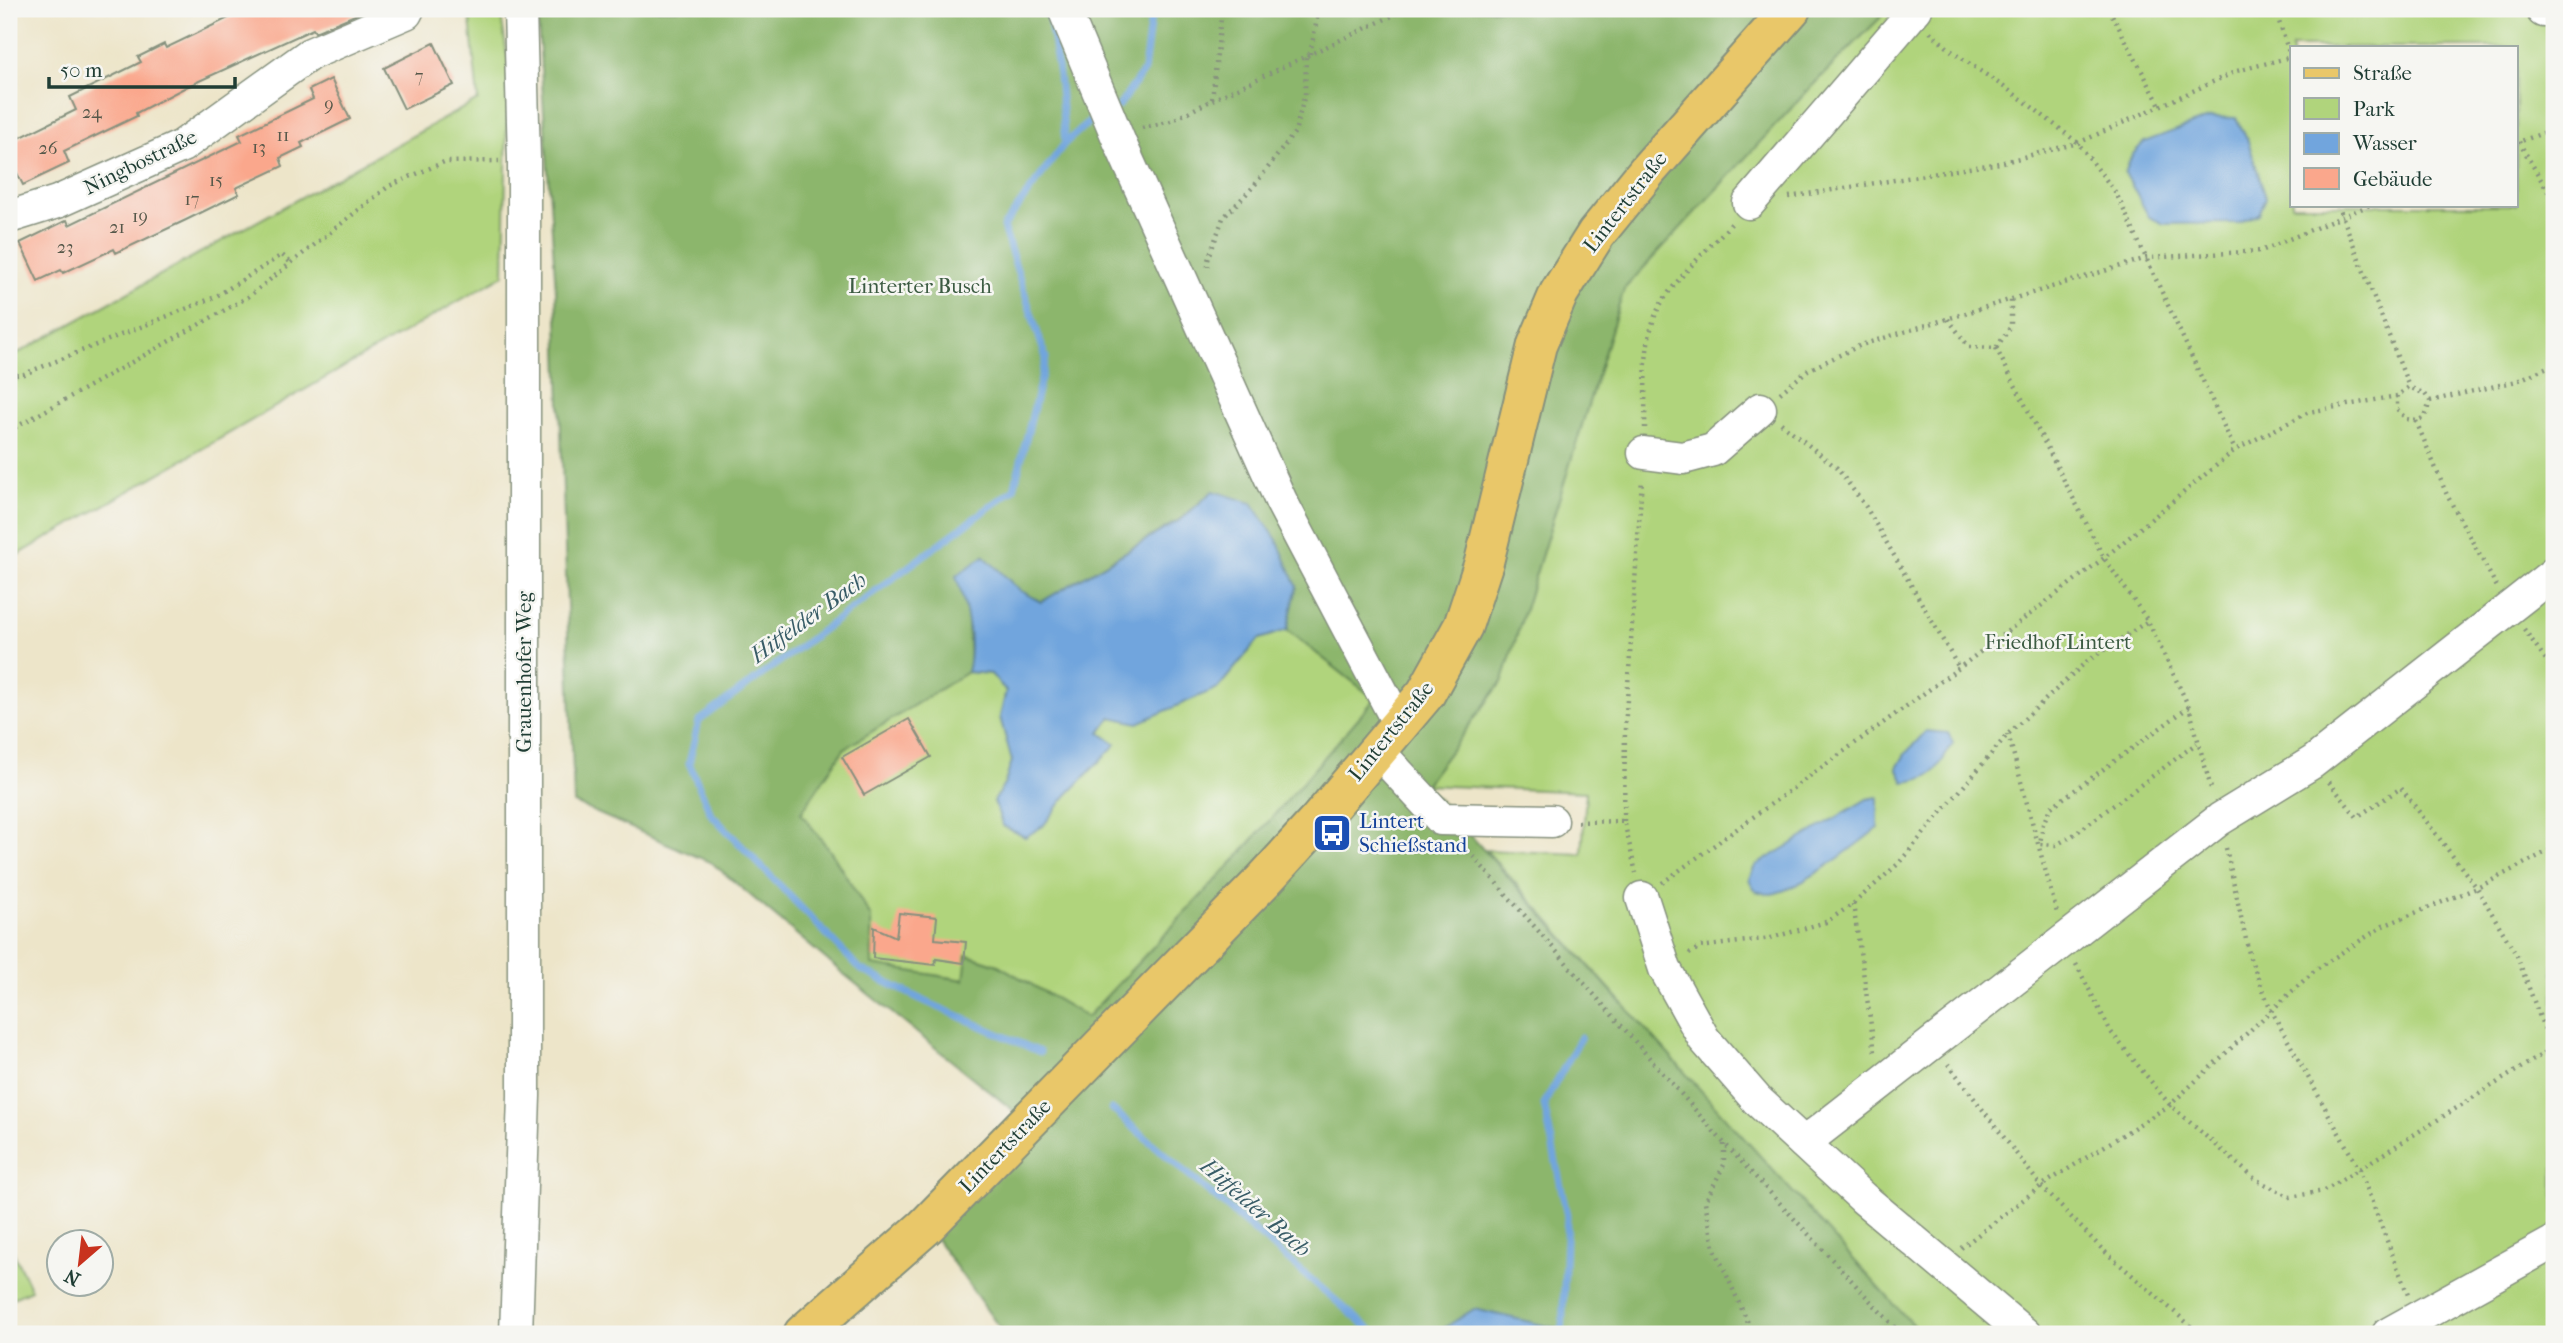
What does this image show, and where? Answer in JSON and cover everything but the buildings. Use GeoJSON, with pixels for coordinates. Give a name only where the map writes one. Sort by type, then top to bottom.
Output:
{"type":"FeatureCollection","features":[{"type":"Feature","properties":{"kind":"main road","name":"Lintertstraße"},"geometry":{"type":"LineString","coordinates":[[803,1334],[925,1227],[1264,880],[1318,821],[1426,693],[1463,626],[1484,562],[1537,345],[1559,293],[1596,234],[1648,170],[1791,9]]}},
{"type":"Feature","properties":{"kind":"street","name":"Ningbostraße"},"geometry":{"type":"LineString","coordinates":[[9,216],[57,202],[182,146],[310,54],[406,13],[408,9]]}},
{"type":"Feature","properties":{"kind":"street","name":"Grauenhofer Weg"},"geometry":{"type":"LineString","coordinates":[[516,1334],[524,1096],[524,160],[520,9]]}},
{"type":"Feature","properties":{"kind":"street"},"geometry":{"type":"LineString","coordinates":[[1064,9],[1120,143],[1388,738],[1441,819],[1552,821]]}},
{"type":"Feature","properties":{"kind":"street"},"geometry":{"type":"LineString","coordinates":[[1749,204],[1913,11]]}},
{"type":"Feature","properties":{"kind":"street"},"geometry":{"type":"LineString","coordinates":[[1644,453],[1683,458],[1713,450],[1760,409]]}},
{"type":"Feature","properties":{"kind":"street"},"geometry":{"type":"LineString","coordinates":[[1804,1143],[2220,819],[2313,762],[2554,573]]}},
{"type":"Feature","properties":{"kind":"street"},"geometry":{"type":"LineString","coordinates":[[1642,898],[1665,969],[1704,1039],[1756,1100],[1863,1198],[2025,1334]]}},
{"type":"Feature","properties":{"kind":"street"},"geometry":{"type":"LineString","coordinates":[[2388,1334],[2554,1242]]}},
{"type":"Feature","properties":{"kind":"path"},"geometry":{"type":"LineString","coordinates":[[1212,100],[1222,9]]}},
{"type":"Feature","properties":{"kind":"path"},"geometry":{"type":"LineString","coordinates":[[1191,302],[1208,297],[1208,260],[1223,218],[1254,186],[1295,132],[1305,94],[1308,55],[1319,9]]}},
{"type":"Feature","properties":{"kind":"path"},"geometry":{"type":"LineString","coordinates":[[1120,143],[1143,128],[1171,121],[1406,9]]}},
{"type":"Feature","properties":{"kind":"path"},"geometry":{"type":"LineString","coordinates":[[2109,9],[2161,107]]}},
{"type":"Feature","properties":{"kind":"path"},"geometry":{"type":"LineString","coordinates":[[2275,9],[2290,55]]}},
{"type":"Feature","properties":{"kind":"path"},"geometry":{"type":"LineString","coordinates":[[1913,11],[1954,53],[2023,100],[2078,143],[2116,193],[2235,450]]}},
{"type":"Feature","properties":{"kind":"path"},"geometry":{"type":"LineString","coordinates":[[2290,58],[2237,71],[2078,143],[2000,163],[1749,204],[1669,293],[1655,316],[1647,351],[1644,453],[1625,729],[1624,821],[1642,898],[1959,668],[2104,558],[2235,450],[2309,412],[2398,396],[2409,387]]}},
{"type":"Feature","properties":{"kind":"path"},"geometry":{"type":"LineString","coordinates":[[2518,142],[2554,129]]}},
{"type":"Feature","properties":{"kind":"path"},"geometry":{"type":"LineString","coordinates":[[2518,144],[2554,202]]}},
{"type":"Feature","properties":{"kind":"path"},"geometry":{"type":"LineString","coordinates":[[9,431],[236,304],[389,187],[444,162],[524,160]]}},
{"type":"Feature","properties":{"kind":"path"},"geometry":{"type":"LineString","coordinates":[[2338,206],[2409,387],[2425,394],[2430,401]]}},
{"type":"Feature","properties":{"kind":"path"},"geometry":{"type":"LineString","coordinates":[[1959,668],[1866,507],[1837,468],[1793,431],[1760,409],[1808,370],[1861,345],[2147,258],[2261,251],[2367,206]]}},
{"type":"Feature","properties":{"kind":"path"},"geometry":{"type":"LineString","coordinates":[[9,376],[24,374],[215,297],[282,255],[290,262]]}},
{"type":"Feature","properties":{"kind":"path"},"geometry":{"type":"LineString","coordinates":[[1948,319],[1969,347],[1996,348],[2011,326],[2011,300]]}},
{"type":"Feature","properties":{"kind":"path"},"geometry":{"type":"LineString","coordinates":[[2430,401],[2517,381],[2554,364]]}},
{"type":"Feature","properties":{"kind":"path"},"geometry":{"type":"LineString","coordinates":[[2398,396],[2397,409],[2406,419],[2416,421],[2425,417],[2430,401]]}},
{"type":"Feature","properties":{"kind":"path"},"geometry":{"type":"LineString","coordinates":[[2416,421],[2447,495],[2508,608],[2552,662],[2554,671]]}},
{"type":"Feature","properties":{"kind":"path"},"geometry":{"type":"LineString","coordinates":[[1665,969],[1700,947],[1771,937],[1826,922],[1853,904],[1898,864],[2008,734],[2086,662],[2148,621]]}},
{"type":"Feature","properties":{"kind":"path"},"geometry":{"type":"LineString","coordinates":[[2040,844],[2043,824],[2050,808],[2189,707]]}},
{"type":"Feature","properties":{"kind":"path"},"geometry":{"type":"LineString","coordinates":[[2008,734],[2040,844],[2064,942],[2111,1032],[2170,1105],[2255,1179],[2290,1197],[2324,1191],[2553,1048]]}},
{"type":"Feature","properties":{"kind":"path"},"geometry":{"type":"LineString","coordinates":[[2040,844],[2056,845],[2072,836],[2197,743]]}},
{"type":"Feature","properties":{"kind":"path"},"geometry":{"type":"LineString","coordinates":[[2313,762],[2357,817],[2401,789],[2477,888],[2517,956],[2554,1055]]}},
{"type":"Feature","properties":{"kind":"path"},"geometry":{"type":"LineString","coordinates":[[1441,819],[1724,1143],[1901,1334]]}},
{"type":"Feature","properties":{"kind":"path"},"geometry":{"type":"LineString","coordinates":[[1552,821],[1624,821]]}},
{"type":"Feature","properties":{"kind":"path"},"geometry":{"type":"LineString","coordinates":[[1941,1263],[2041,1186],[2170,1105],[2315,970],[2383,926],[2477,888],[2554,848]]}},
{"type":"Feature","properties":{"kind":"path"},"geometry":{"type":"LineString","coordinates":[[1853,904],[1880,1084]]}},
{"type":"Feature","properties":{"kind":"path"},"geometry":{"type":"LineString","coordinates":[[1933,1044],[2041,1186],[2103,1250],[2200,1334]]}},
{"type":"Feature","properties":{"kind":"path"},"geometry":{"type":"LineString","coordinates":[[1724,1143],[1724,1165],[1705,1202],[1714,1247],[1753,1334]]}},
{"type":"Feature","properties":{"kind":"green space"},"geometry":{"type":"Polygon","coordinates":[[[469,9],[500,9],[508,61],[504,275],[9,560],[9,358],[478,100],[469,9]]]}},
{"type":"Feature","properties":{"kind":"green space","name":"Linterter Busch"},"geometry":{"type":"Polygon","coordinates":[[[537,9],[1889,9],[1810,88],[1624,289],[1503,680],[1425,785],[1921,1334],[1574,1334],[1474,1309],[1435,1334],[1004,1334],[919,1215],[1019,1115],[840,971],[712,863],[574,803],[556,291],[537,9]],[[1213,491],[1182,518],[1041,602],[1019,590],[984,556],[967,607],[970,661],[967,672],[844,749],[801,813],[831,852],[871,917],[872,965],[964,980],[967,955],[998,965],[1087,1017],[1236,859],[1375,699],[1287,630],[1297,586],[1213,491]]]}},
{"type":"Feature","properties":{"kind":"green space","name":"Friedhof Lintert"},"geometry":{"type":"Polygon","coordinates":[[[1889,9],[2554,9],[2554,1334],[1918,1334],[1486,850],[1582,854],[1586,792],[1425,785],[1503,680],[1624,289],[1810,88],[1889,9]]]}},
{"type":"Feature","properties":{"kind":"green space"},"geometry":{"type":"Polygon","coordinates":[[[1287,630],[1375,699],[1236,859],[1087,1017],[998,965],[968,955],[965,980],[871,965],[871,917],[831,852],[801,813],[844,749],[967,672],[992,674],[1006,691],[1000,717],[1012,761],[1005,783],[994,802],[1043,826],[1066,796],[1116,744],[1100,733],[1112,717],[1218,688],[1259,639],[1287,630]]]}},
{"type":"Feature","properties":{"kind":"green space"},"geometry":{"type":"Polygon","coordinates":[[[9,1243],[31,1290],[9,1300],[9,1243]]]}},
{"type":"Feature","properties":{"kind":"water"},"geometry":{"type":"Polygon","coordinates":[[[2211,117],[2236,118],[2247,138],[2266,198],[2259,214],[2238,223],[2164,224],[2149,217],[2125,173],[2132,155],[2144,142],[2211,117]]]}},
{"type":"Feature","properties":{"kind":"water"},"geometry":{"type":"Polygon","coordinates":[[[1213,491],[1252,503],[1277,540],[1297,586],[1287,630],[1259,639],[1218,688],[1138,723],[1111,717],[1100,733],[1116,744],[1066,796],[1043,826],[1025,837],[1003,826],[994,801],[1005,783],[1012,761],[1000,717],[1006,691],[991,674],[967,672],[970,636],[956,576],[984,556],[1019,590],[1041,602],[1182,519],[1213,491]]]}},
{"type":"Feature","properties":{"kind":"water"},"geometry":{"type":"Polygon","coordinates":[[[1926,731],[1948,733],[1953,743],[1943,760],[1929,775],[1904,782],[1897,768],[1905,754],[1926,731]]]}},
{"type":"Feature","properties":{"kind":"water"},"geometry":{"type":"Polygon","coordinates":[[[1878,797],[1878,828],[1797,885],[1771,894],[1755,891],[1749,879],[1755,866],[1867,799],[1878,797]]]}},
{"type":"Feature","properties":{"kind":"water"},"geometry":{"type":"Polygon","coordinates":[[[1474,1309],[1564,1330],[1574,1334],[1435,1334],[1474,1309]]]}},
{"type":"Feature","properties":{"kind":"waterway"},"geometry":{"type":"LineString","coordinates":[[1048,9],[1059,75],[1065,143]]}},
{"type":"Feature","properties":{"kind":"waterway","name":"Hitfelder Bach"},"geometry":{"type":"LineString","coordinates":[[1119,106],[1144,70],[1152,9]]}},
{"type":"Feature","properties":{"kind":"waterway","name":"Hitfelder Bach"},"geometry":{"type":"LineString","coordinates":[[1040,1052],[922,1000],[860,969],[711,814],[689,763],[699,721],[1014,489],[1046,358],[1003,227],[1065,143],[1097,115]]}},
{"type":"Feature","properties":{"kind":"waterway"},"geometry":{"type":"LineString","coordinates":[[1562,1334],[1567,1216],[1544,1104],[1581,1037]]}},
{"type":"Feature","properties":{"kind":"waterway","name":"Hitfelder Bach"},"geometry":{"type":"LineString","coordinates":[[1112,1109],[1375,1334]]}},
{"type":"Feature","properties":{"kind":"place","name":"Lintert Schießstand"},"geometry":{"type":"Point","coordinates":[1332,833]}}]}
